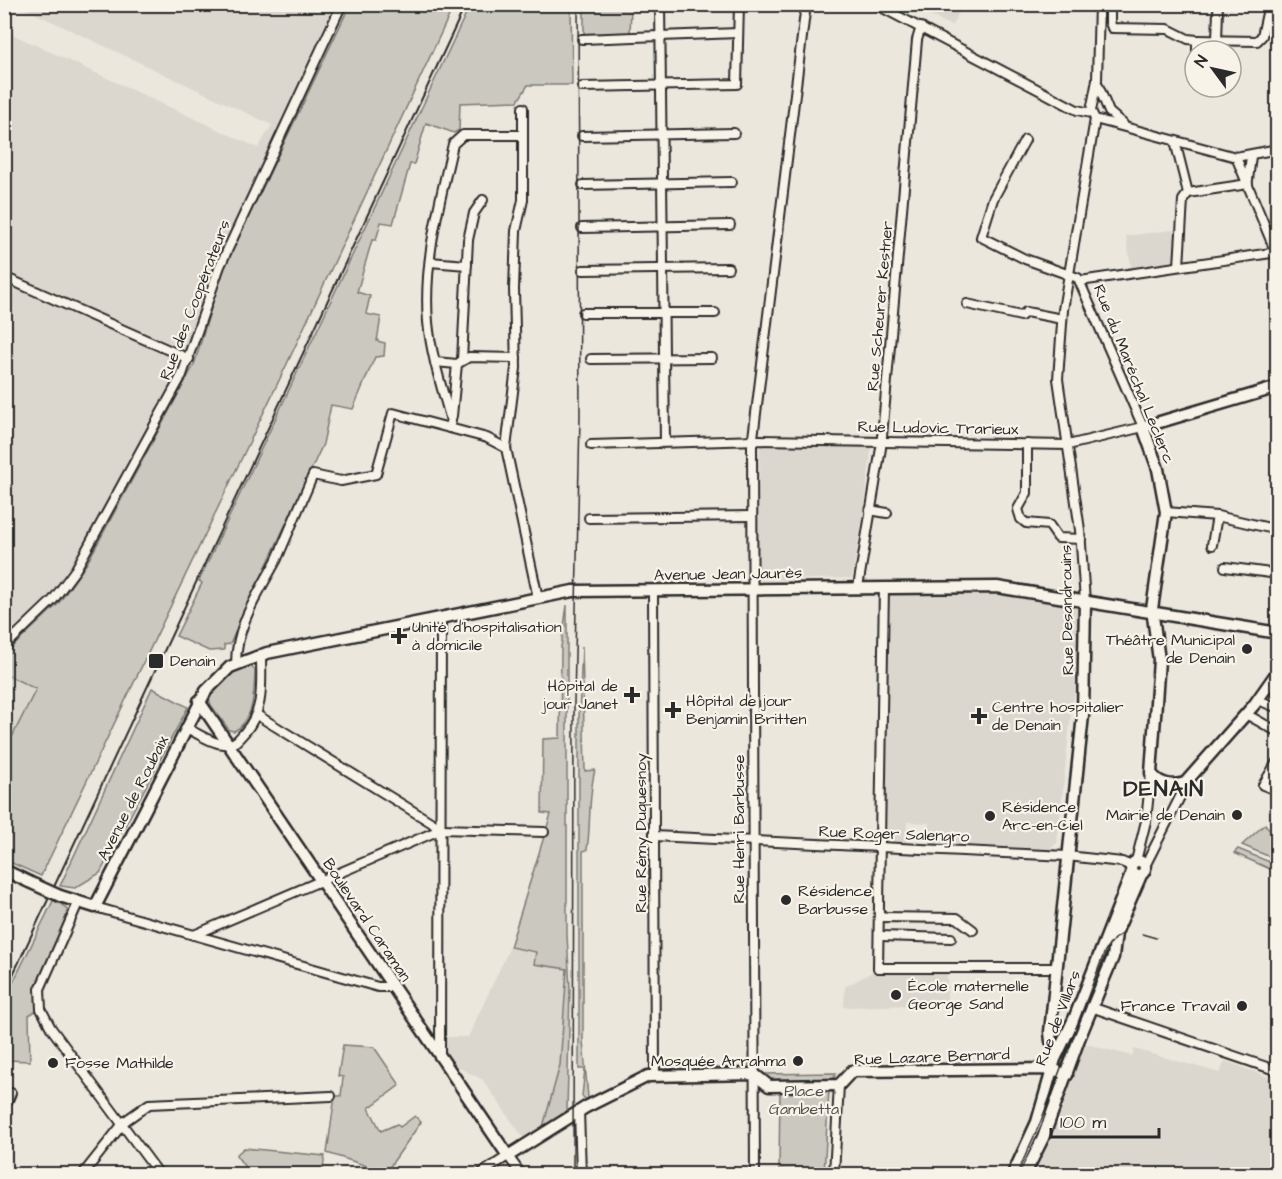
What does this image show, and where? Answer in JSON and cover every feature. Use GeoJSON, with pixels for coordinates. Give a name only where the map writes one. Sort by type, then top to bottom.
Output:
{"type":"FeatureCollection","features":[{"type":"Feature","properties":{"kind":"street","name":"Rue des Coopérateurs"},"geometry":{"type":"LineString","coordinates":[[4,646],[53,600],[76,569],[189,359],[219,266],[342,4]]}},
{"type":"Feature","properties":{"kind":"street"},"geometry":{"type":"LineString","coordinates":[[660,4],[665,442]]}},
{"type":"Feature","properties":{"kind":"street"},"geometry":{"type":"LineString","coordinates":[[582,87],[737,84],[739,4]]}},
{"type":"Feature","properties":{"kind":"street","name":"Rue Henri Barbusse"},"geometry":{"type":"LineString","coordinates":[[755,1174],[752,440],[806,4]]}},
{"type":"Feature","properties":{"kind":"street"},"geometry":{"type":"LineString","coordinates":[[875,4],[1077,110],[1106,118],[1107,108],[1097,80]]}},
{"type":"Feature","properties":{"kind":"street"},"geometry":{"type":"LineString","coordinates":[[1069,273],[1095,115],[1099,4]]}},
{"type":"Feature","properties":{"kind":"street"},"geometry":{"type":"LineString","coordinates":[[1110,4],[1112,28],[1168,29],[1188,39]]}},
{"type":"Feature","properties":{"kind":"street"},"geometry":{"type":"LineString","coordinates":[[1243,40],[1259,40],[1269,4]]}},
{"type":"Feature","properties":{"kind":"street"},"geometry":{"type":"LineString","coordinates":[[1217,39],[1218,11]]}},
{"type":"Feature","properties":{"kind":"street","name":"Rue Scheurer Kestner"},"geometry":{"type":"LineString","coordinates":[[858,587],[882,441],[917,40],[921,27]]}},
{"type":"Feature","properties":{"kind":"street"},"geometry":{"type":"LineString","coordinates":[[582,39],[738,33]]}},
{"type":"Feature","properties":{"kind":"street"},"geometry":{"type":"LineString","coordinates":[[1095,115],[1099,103],[1132,129]]}},
{"type":"Feature","properties":{"kind":"street"},"geometry":{"type":"LineString","coordinates":[[523,108],[523,200],[516,231],[514,273],[516,358],[506,448],[538,598]]}},
{"type":"Feature","properties":{"kind":"street"},"geometry":{"type":"LineString","coordinates":[[1095,115],[1132,129],[1236,157],[1251,156],[1278,149]]}},
{"type":"Feature","properties":{"kind":"street"},"geometry":{"type":"LineString","coordinates":[[582,136],[734,133]]}},
{"type":"Feature","properties":{"kind":"street"},"geometry":{"type":"LineString","coordinates":[[450,424],[435,362],[428,318],[430,262],[454,141],[463,135],[523,135]]}},
{"type":"Feature","properties":{"kind":"street","name":"Rue du Maréchal Leclerc"},"geometry":{"type":"LineString","coordinates":[[1025,140],[993,199],[981,237],[1029,261],[1069,273],[1080,281],[1143,427],[1158,470],[1166,512],[1152,613],[1159,660],[1151,772],[1146,821],[1137,868]]}},
{"type":"Feature","properties":{"kind":"street"},"geometry":{"type":"LineString","coordinates":[[1175,141],[1188,193]]}},
{"type":"Feature","properties":{"kind":"street"},"geometry":{"type":"LineString","coordinates":[[1248,184],[1251,156]]}},
{"type":"Feature","properties":{"kind":"street"},"geometry":{"type":"LineString","coordinates":[[1080,281],[1277,253],[1236,157]]}},
{"type":"Feature","properties":{"kind":"street"},"geometry":{"type":"LineString","coordinates":[[583,185],[732,182]]}},
{"type":"Feature","properties":{"kind":"street"},"geometry":{"type":"LineString","coordinates":[[1179,266],[1183,200],[1188,193],[1248,184]]}},
{"type":"Feature","properties":{"kind":"street"},"geometry":{"type":"LineString","coordinates":[[450,424],[460,362],[473,216],[483,200]]}},
{"type":"Feature","properties":{"kind":"street"},"geometry":{"type":"LineString","coordinates":[[582,228],[730,225]]}},
{"type":"Feature","properties":{"kind":"street"},"geometry":{"type":"LineString","coordinates":[[430,262],[467,265]]}},
{"type":"Feature","properties":{"kind":"street"},"geometry":{"type":"LineString","coordinates":[[583,270],[728,268]]}},
{"type":"Feature","properties":{"kind":"street","name":"Rue Desandrouins"},"geometry":{"type":"LineString","coordinates":[[1059,1052],[1050,1035],[1083,719],[1084,602],[1081,539],[1058,379],[1062,319],[1069,273]]}},
{"type":"Feature","properties":{"kind":"street"},"geometry":{"type":"LineString","coordinates":[[4,276],[189,359]]}},
{"type":"Feature","properties":{"kind":"street"},"geometry":{"type":"LineString","coordinates":[[967,304],[1021,316],[1026,312],[1062,319]]}},
{"type":"Feature","properties":{"kind":"street"},"geometry":{"type":"LineString","coordinates":[[583,314],[714,313]]}},
{"type":"Feature","properties":{"kind":"street"},"geometry":{"type":"LineString","coordinates":[[435,362],[460,362],[469,357],[516,358]]}},
{"type":"Feature","properties":{"kind":"street"},"geometry":{"type":"LineString","coordinates":[[591,359],[712,357]]}},
{"type":"Feature","properties":{"kind":"street","name":"Rue Ludovic Trarieux"},"geometry":{"type":"LineString","coordinates":[[591,445],[752,440],[1068,445],[1143,427],[1278,387]]}},
{"type":"Feature","properties":{"kind":"street"},"geometry":{"type":"LineString","coordinates":[[236,664],[238,635],[268,570],[275,562],[314,475],[341,481],[376,474],[393,413],[450,424],[506,448]]}},
{"type":"Feature","properties":{"kind":"street"},"geometry":{"type":"LineString","coordinates":[[1028,444],[1026,493],[1019,505],[1019,516],[1026,523],[1049,525],[1058,538],[1081,539]]}},
{"type":"Feature","properties":{"kind":"street"},"geometry":{"type":"LineString","coordinates":[[870,510],[887,513]]}},
{"type":"Feature","properties":{"kind":"street"},"geometry":{"type":"LineString","coordinates":[[1166,512],[1217,516],[1278,530]]}},
{"type":"Feature","properties":{"kind":"street"},"geometry":{"type":"LineString","coordinates":[[589,518],[752,516]]}},
{"type":"Feature","properties":{"kind":"street"},"geometry":{"type":"LineString","coordinates":[[1212,545],[1217,516]]}},
{"type":"Feature","properties":{"kind":"street"},"geometry":{"type":"LineString","coordinates":[[1225,567],[1278,574]]}},
{"type":"Feature","properties":{"kind":"street","name":"Avenue Jean Jaurès"},"geometry":{"type":"LineString","coordinates":[[200,702],[213,682],[236,664],[261,654],[573,591],[858,587],[1002,588],[1277,633]]}},
{"type":"Feature","properties":{"kind":"street"},"geometry":{"type":"LineString","coordinates":[[884,587],[878,968],[1056,968]]}},
{"type":"Feature","properties":{"kind":"street","name":"Rue Rémy Duquesnoy"},"geometry":{"type":"LineString","coordinates":[[653,591],[655,1075]]}},
{"type":"Feature","properties":{"kind":"street"},"geometry":{"type":"LineString","coordinates":[[1277,633],[1278,617]]}},
{"type":"Feature","properties":{"kind":"street"},"geometry":{"type":"LineString","coordinates":[[441,618],[441,1056]]}},
{"type":"Feature","properties":{"kind":"street"},"geometry":{"type":"LineString","coordinates":[[186,728],[216,742],[230,744],[238,740],[257,715],[261,701],[261,654]]}},
{"type":"Feature","properties":{"kind":"street","name":"Rue de Villars"},"geometry":{"type":"LineString","coordinates":[[1013,1174],[1037,1122],[1059,1052],[1137,868],[1188,779],[1258,700],[1278,671]]}},
{"type":"Feature","properties":{"kind":"street"},"geometry":{"type":"LineString","coordinates":[[1258,700],[1278,708]]}},
{"type":"Feature","properties":{"kind":"street","name":"Avenue de Roubaix"},"geometry":{"type":"LineString","coordinates":[[94,908],[200,702]]}},
{"type":"Feature","properties":{"kind":"street","name":"Boulevard Caraman"},"geometry":{"type":"LineString","coordinates":[[200,702],[508,1156]]}},
{"type":"Feature","properties":{"kind":"street"},"geometry":{"type":"LineString","coordinates":[[1246,714],[1278,732]]}},
{"type":"Feature","properties":{"kind":"street"},"geometry":{"type":"LineString","coordinates":[[257,715],[442,829]]}},
{"type":"Feature","properties":{"kind":"street"},"geometry":{"type":"LineString","coordinates":[[1278,760],[1263,785],[1278,791]]}},
{"type":"Feature","properties":{"kind":"street"},"geometry":{"type":"LineString","coordinates":[[1151,772],[1155,779],[1164,783],[1180,785],[1188,779]]}},
{"type":"Feature","properties":{"kind":"street"},"geometry":{"type":"LineString","coordinates":[[194,935],[442,829],[544,832]]}},
{"type":"Feature","properties":{"kind":"street","name":"Rue Roger Salengro"},"geometry":{"type":"LineString","coordinates":[[654,836],[1068,856],[1122,862],[1137,868]]}},
{"type":"Feature","properties":{"kind":"street","name":"Rue de Villars"},"geometry":{"type":"LineString","coordinates":[[1025,1174],[1042,1141],[1091,1007],[1113,957],[1116,933],[1137,868]]}},
{"type":"Feature","properties":{"kind":"street"},"geometry":{"type":"LineString","coordinates":[[4,870],[60,896],[94,908],[378,987],[394,987]]}},
{"type":"Feature","properties":{"kind":"street"},"geometry":{"type":"LineString","coordinates":[[78,903],[42,985],[40,1004],[48,1024],[159,1174]]}},
{"type":"Feature","properties":{"kind":"street"},"geometry":{"type":"LineString","coordinates":[[880,917],[957,918],[974,930]]}},
{"type":"Feature","properties":{"kind":"street"},"geometry":{"type":"LineString","coordinates":[[880,936],[951,938]]}},
{"type":"Feature","properties":{"kind":"street"},"geometry":{"type":"LineString","coordinates":[[1091,1007],[1278,1071]]}},
{"type":"Feature","properties":{"kind":"street","name":"Rue Lazare Bernard"},"geometry":{"type":"LineString","coordinates":[[508,1156],[579,1111],[637,1079],[655,1075],[754,1074],[772,1086],[839,1085],[852,1071],[1053,1069],[1067,1075]]}},
{"type":"Feature","properties":{"kind":"street"},"geometry":{"type":"LineString","coordinates":[[834,1174],[839,1085]]}},
{"type":"Feature","properties":{"kind":"street"},"geometry":{"type":"LineString","coordinates":[[4,1120],[6,1105],[11,1093]]}},
{"type":"Feature","properties":{"kind":"street"},"geometry":{"type":"LineString","coordinates":[[83,1174],[122,1124],[151,1104],[331,1096]]}},
{"type":"Feature","properties":{"kind":"street"},"geometry":{"type":"LineString","coordinates":[[579,1111],[581,1174],[590,1174]]}},
{"type":"Feature","properties":{"kind":"street"},"geometry":{"type":"LineString","coordinates":[[480,1174],[508,1156],[521,1174]]}},
{"type":"Feature","properties":{"kind":"shaded area"},"geometry":{"type":"Polygon","coordinates":[[[921,4],[963,5],[952,26],[918,10],[921,4]]]}},
{"type":"Feature","properties":{"kind":"shaded area"},"geometry":{"type":"Polygon","coordinates":[[[17,5],[350,5],[221,275],[194,365],[87,563],[58,604],[5,654],[5,31],[258,148],[272,125],[17,5]]]}},
{"type":"Feature","properties":{"kind":"shaded area"},"geometry":{"type":"Polygon","coordinates":[[[1180,229],[1179,260],[1131,267],[1126,236],[1180,229]]]}},
{"type":"Feature","properties":{"kind":"shaded area"},"geometry":{"type":"Polygon","coordinates":[[[760,437],[872,442],[864,510],[852,578],[757,580],[760,437]]]}},
{"type":"Feature","properties":{"kind":"shaded area","name":"Centre hospitalier de Denain"},"geometry":{"type":"Polygon","coordinates":[[[994,592],[1077,607],[1080,611],[1078,679],[1072,705],[1057,843],[1050,849],[929,844],[929,823],[907,822],[906,843],[887,842],[884,840],[890,595],[994,592]]]}},
{"type":"Feature","properties":{"kind":"shaded area"},"geometry":{"type":"Polygon","coordinates":[[[5,674],[36,689],[5,753],[5,674]]]}},
{"type":"Feature","properties":{"kind":"shaded area"},"geometry":{"type":"Polygon","coordinates":[[[510,947],[536,952],[534,964],[567,969],[560,1065],[543,1127],[524,1139],[483,1080],[458,1067],[454,1068],[446,1053],[446,1037],[468,1037],[510,947]]]}},
{"type":"Feature","properties":{"kind":"shaded area","name":"École maternelle George Sand"},"geometry":{"type":"Polygon","coordinates":[[[876,970],[947,974],[947,1004],[844,1007],[845,987],[876,970]]]}},
{"type":"Feature","properties":{"kind":"shaded area"},"geometry":{"type":"Polygon","coordinates":[[[1082,1043],[1132,1056],[1134,1049],[1220,1073],[1225,1061],[1277,1080],[1277,1174],[1028,1174],[1082,1043]]]}},
{"type":"Feature","properties":{"kind":"green space"},"geometry":{"type":"Polygon","coordinates":[[[350,5],[454,5],[286,366],[41,876],[5,860],[4,753],[36,689],[5,674],[5,654],[58,604],[87,563],[194,365],[221,275],[350,5]]]}},
{"type":"Feature","properties":{"kind":"green space"},"geometry":{"type":"Polygon","coordinates":[[[470,5],[571,5],[572,85],[528,85],[518,101],[460,103],[459,130],[454,133],[426,123],[414,164],[410,164],[393,224],[381,222],[376,240],[372,240],[357,292],[370,296],[366,314],[381,317],[377,341],[385,343],[384,356],[375,357],[353,409],[331,405],[323,444],[230,644],[224,645],[224,650],[209,651],[176,636],[202,583],[199,581],[470,5]]]}},
{"type":"Feature","properties":{"kind":"green space"},"geometry":{"type":"Polygon","coordinates":[[[584,5],[631,5],[630,36],[584,37],[584,5]]]}},
{"type":"Feature","properties":{"kind":"green space"},"geometry":{"type":"Polygon","coordinates":[[[567,605],[567,935],[570,989],[567,1111],[543,1127],[560,1065],[567,969],[534,964],[536,952],[510,947],[551,814],[542,813],[543,739],[560,738],[561,647],[567,605]]]}},
{"type":"Feature","properties":{"kind":"green space"},"geometry":{"type":"Polygon","coordinates":[[[582,646],[585,771],[595,770],[591,790],[587,850],[583,851],[583,1041],[588,1098],[586,1100],[582,1096],[585,1069],[579,1069],[579,718],[582,646]]]}},
{"type":"Feature","properties":{"kind":"green space"},"geometry":{"type":"Polygon","coordinates":[[[247,664],[255,670],[250,713],[241,726],[234,731],[229,730],[211,705],[208,695],[218,683],[247,664]]]}},
{"type":"Feature","properties":{"kind":"green space"},"geometry":{"type":"Polygon","coordinates":[[[152,688],[188,707],[100,873],[75,888],[60,886],[152,688]]]}},
{"type":"Feature","properties":{"kind":"green space"},"geometry":{"type":"Polygon","coordinates":[[[1265,824],[1277,840],[1270,857],[1242,845],[1265,824]]]}},
{"type":"Feature","properties":{"kind":"green space"},"geometry":{"type":"Polygon","coordinates":[[[1238,849],[1277,865],[1277,872],[1234,853],[1238,849]]]}},
{"type":"Feature","properties":{"kind":"green space"},"geometry":{"type":"Polygon","coordinates":[[[54,899],[66,908],[68,913],[37,985],[36,1011],[29,1015],[30,1061],[5,1060],[4,1001],[54,899]]]}},
{"type":"Feature","properties":{"kind":"green space"},"geometry":{"type":"Polygon","coordinates":[[[1113,945],[1068,1060],[1061,1058],[1105,948],[1113,945]]]}},
{"type":"Feature","properties":{"kind":"green space"},"geometry":{"type":"Polygon","coordinates":[[[343,1045],[374,1047],[400,1085],[369,1108],[381,1131],[397,1124],[400,1127],[415,1116],[421,1122],[386,1172],[327,1153],[335,1096],[341,1096],[343,1077],[338,1076],[343,1045]]]}},
{"type":"Feature","properties":{"kind":"green space"},"geometry":{"type":"Polygon","coordinates":[[[1056,1072],[1062,1075],[1036,1148],[1029,1145],[1056,1072]]]}},
{"type":"Feature","properties":{"kind":"green space","name":"Place Gambetta"},"geometry":{"type":"Polygon","coordinates":[[[836,1073],[829,1090],[824,1174],[779,1170],[780,1088],[766,1081],[764,1074],[836,1073]]]}},
{"type":"Feature","properties":{"kind":"green space"},"geometry":{"type":"Polygon","coordinates":[[[244,1148],[325,1156],[322,1174],[250,1174],[236,1155],[244,1148]]]}},
{"type":"Feature","properties":{"kind":"tram line"},"geometry":{"type":"LineString","coordinates":[[573,1174],[574,703],[580,417],[578,4]]}},
{"type":"Feature","properties":{"kind":"tram line"},"geometry":{"type":"LineString","coordinates":[[1017,1174],[1041,1121],[1105,951],[1114,939],[1124,932]]}},
{"type":"Feature","properties":{"kind":"tram line"},"geometry":{"type":"LineString","coordinates":[[1142,934],[1156,938]]}},
{"type":"Feature","properties":{"kind":"railway"},"geometry":{"type":"LineString","coordinates":[[4,994],[466,4]]}},
{"type":"Feature","properties":{"kind":"place","name":"Unité d'hospitalisation à domicile"},"geometry":{"type":"Point","coordinates":[399,636]}},
{"type":"Feature","properties":{"kind":"place","name":"Théâtre Municipal de Denain"},"geometry":{"type":"Point","coordinates":[1247,649]}},
{"type":"Feature","properties":{"kind":"place","name":"Denain"},"geometry":{"type":"Point","coordinates":[156,661]}},
{"type":"Feature","properties":{"kind":"place","name":"Hôpital de jour Janet"},"geometry":{"type":"Point","coordinates":[632,695]}},
{"type":"Feature","properties":{"kind":"place","name":"Hôpital de jour Benjamin Britten"},"geometry":{"type":"Point","coordinates":[673,710]}},
{"type":"Feature","properties":{"kind":"place","name":"Centre hospitalier de Denain"},"geometry":{"type":"Point","coordinates":[979,716]}},
{"type":"Feature","properties":{"kind":"place","name":"Mairie de Denain"},"geometry":{"type":"Point","coordinates":[1237,815]}},
{"type":"Feature","properties":{"kind":"place","name":"Résidence Arc-en-Ciel"},"geometry":{"type":"Point","coordinates":[990,816]}},
{"type":"Feature","properties":{"kind":"place","name":"Résidence Barbusse"},"geometry":{"type":"Point","coordinates":[786,900]}},
{"type":"Feature","properties":{"kind":"place","name":"École maternelle George Sand"},"geometry":{"type":"Point","coordinates":[896,995]}},
{"type":"Feature","properties":{"kind":"place","name":"France Travail"},"geometry":{"type":"Point","coordinates":[1242,1006]}},
{"type":"Feature","properties":{"kind":"place","name":"Mosquée Arrahma"},"geometry":{"type":"Point","coordinates":[798,1061]}},
{"type":"Feature","properties":{"kind":"place","name":"Fosse Mathilde"},"geometry":{"type":"Point","coordinates":[53,1063]}},
{"type":"Feature","properties":{"kind":"district","name":"DENAIN"},"geometry":{"type":"Point","coordinates":[1164,789]}}]}
